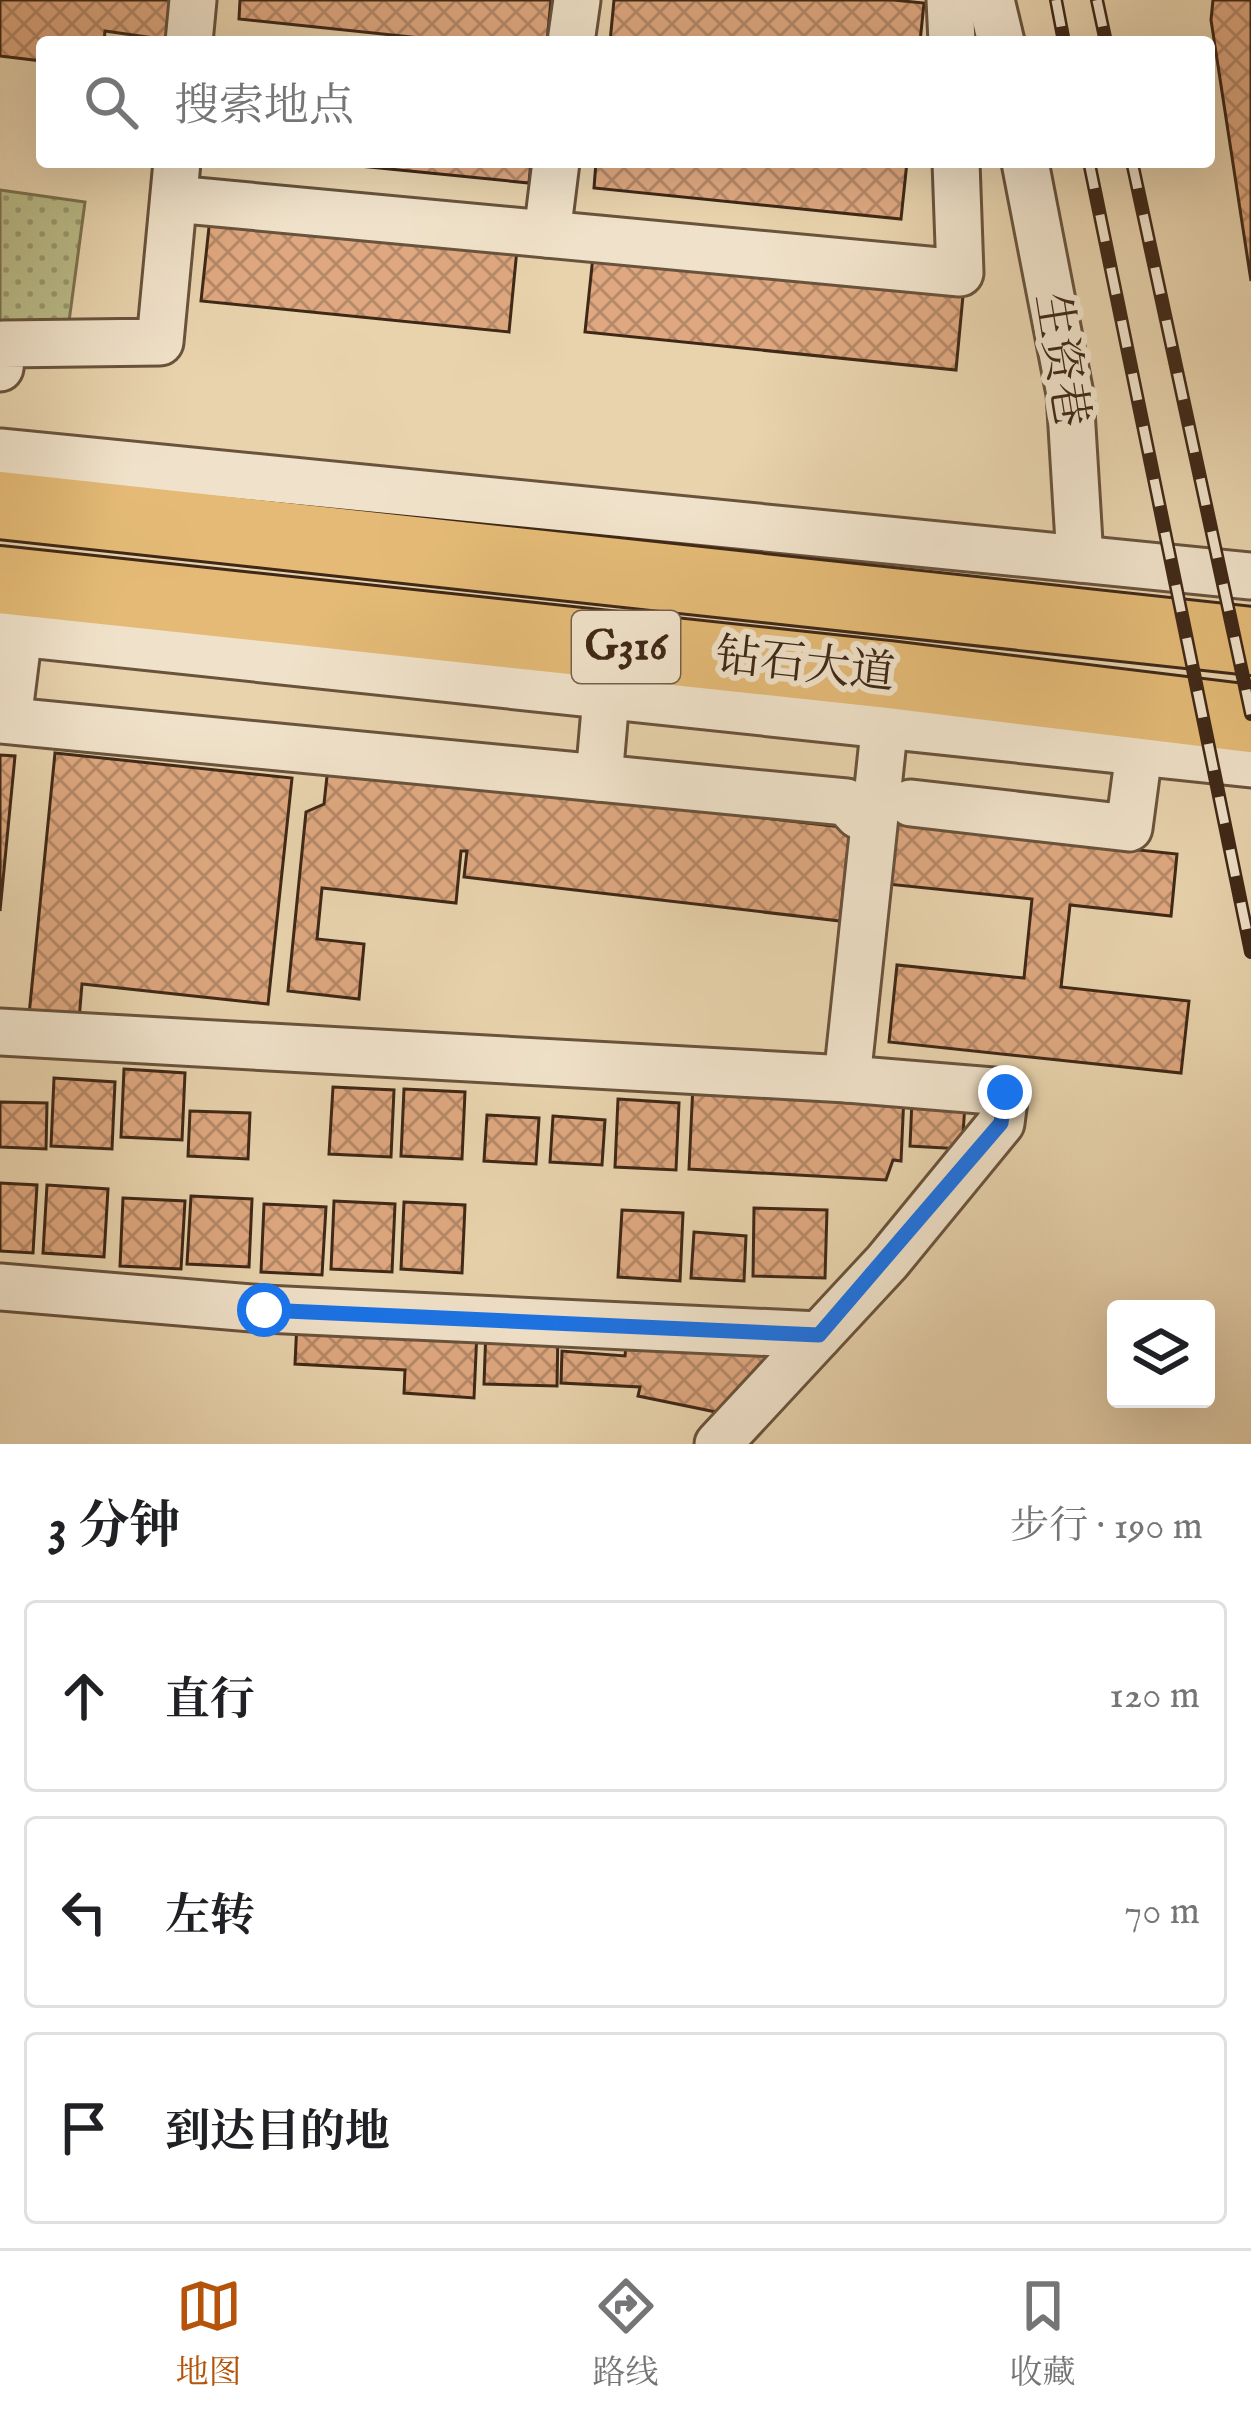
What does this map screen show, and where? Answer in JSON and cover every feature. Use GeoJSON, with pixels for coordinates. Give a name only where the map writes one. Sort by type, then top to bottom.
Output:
{"type":"FeatureCollection","features":[{"type":"Feature","properties":{"kind":"highway","name":"钻石大道"},"geometry":{"type":"LineString","coordinates":[[0,505],[1251,641]]}},
{"type":"Feature","properties":{"kind":"highway","name":"钻石大道"},"geometry":{"type":"LineString","coordinates":[[6,615],[887,702],[1251,719]]}},
{"type":"Feature","properties":{"kind":"street"},"geometry":{"type":"LineString","coordinates":[[190,36],[193,0]]}},
{"type":"Feature","properties":{"kind":"street"},"geometry":{"type":"LineString","coordinates":[[573,36],[577,0]]}},
{"type":"Feature","properties":{"kind":"street"},"geometry":{"type":"LineString","coordinates":[[956,9],[993,36]]}},
{"type":"Feature","properties":{"kind":"street"},"geometry":{"type":"LineString","coordinates":[[547,234],[555,168]]}},
{"type":"Feature","properties":{"kind":"street"},"geometry":{"type":"LineString","coordinates":[[1,352],[160,342],[176,180],[547,234],[960,273],[956,168]]}},
{"type":"Feature","properties":{"kind":"street","name":"生资巷"},"geometry":{"type":"LineString","coordinates":[[1026,168],[1070,394],[1080,559]]}},
{"type":"Feature","properties":{"kind":"street"},"geometry":{"type":"LineString","coordinates":[[0,452],[1251,576]]}},
{"type":"Feature","properties":{"kind":"street"},"geometry":{"type":"LineString","coordinates":[[857,815],[846,802],[4,720],[6,615],[606,698],[887,702],[1139,753],[1251,764]]}},
{"type":"Feature","properties":{"kind":"street"},"geometry":{"type":"LineString","coordinates":[[598,778],[606,698]]}},
{"type":"Feature","properties":{"kind":"street"},"geometry":{"type":"LineString","coordinates":[[847,1079],[887,702]]}},
{"type":"Feature","properties":{"kind":"street"},"geometry":{"type":"LineString","coordinates":[[910,802],[1130,828],[1139,753]]}},
{"type":"Feature","properties":{"kind":"street"},"geometry":{"type":"LineString","coordinates":[[0,1032],[1005,1092],[1001,1123],[819,1335],[718,1444]]}},
{"type":"Feature","properties":{"kind":"street"},"geometry":{"type":"LineString","coordinates":[[0,1287],[264,1310],[819,1335]]}},
{"type":"Feature","properties":{"kind":"green space"},"geometry":{"type":"Polygon","coordinates":[[[0,190],[85,202],[68,329],[0,320],[0,190]]]}},
{"type":"Feature","properties":{"kind":"building"},"geometry":{"type":"Polygon","coordinates":[[[0,0],[173,0],[168,36],[105,31],[105,36],[36,36],[36,60],[0,56],[0,0]]]}},
{"type":"Feature","properties":{"kind":"building"},"geometry":{"type":"Polygon","coordinates":[[[240,0],[551,0],[548,36],[402,36],[239,19],[240,0]]]}},
{"type":"Feature","properties":{"kind":"building"},"geometry":{"type":"Polygon","coordinates":[[[614,0],[924,3],[921,36],[611,36],[614,0]]]}},
{"type":"Feature","properties":{"kind":"building"},"geometry":{"type":"Polygon","coordinates":[[[1213,0],[1251,0],[1251,281],[1215,36],[1213,0]]]}},
{"type":"Feature","properties":{"kind":"building"},"geometry":{"type":"Polygon","coordinates":[[[379,168],[530,168],[529,183],[379,168]]]}},
{"type":"Feature","properties":{"kind":"building"},"geometry":{"type":"Polygon","coordinates":[[[596,168],[906,168],[901,219],[594,188],[596,168]]]}},
{"type":"Feature","properties":{"kind":"building"},"geometry":{"type":"Polygon","coordinates":[[[210,218],[517,249],[509,332],[201,301],[210,218]]]}},
{"type":"Feature","properties":{"kind":"building"},"geometry":{"type":"Polygon","coordinates":[[[594,247],[964,285],[956,370],[585,332],[594,247]]]}},
{"type":"Feature","properties":{"kind":"building"},"geometry":{"type":"Polygon","coordinates":[[[55,753],[292,778],[268,1004],[82,984],[79,1020],[29,1015],[55,753]]]}},
{"type":"Feature","properties":{"kind":"building"},"geometry":{"type":"Polygon","coordinates":[[[0,755],[15,756],[0,911],[0,755]]]}},
{"type":"Feature","properties":{"kind":"building"},"geometry":{"type":"Polygon","coordinates":[[[328,767],[850,828],[840,921],[464,877],[467,851],[461,851],[456,903],[322,888],[317,939],[364,944],[359,999],[288,991],[306,812],[324,804],[328,767]]]}},
{"type":"Feature","properties":{"kind":"building"},"geometry":{"type":"Polygon","coordinates":[[[893,824],[1177,854],[1171,916],[1070,905],[1061,987],[1189,1001],[1181,1073],[889,1042],[897,965],[1024,978],[1032,899],[887,884],[893,824]]]}},
{"type":"Feature","properties":{"kind":"building"},"geometry":{"type":"Polygon","coordinates":[[[124,1069],[185,1073],[182,1140],[121,1137],[124,1069]]]}},
{"type":"Feature","properties":{"kind":"building"},"geometry":{"type":"Polygon","coordinates":[[[54,1078],[115,1082],[112,1149],[51,1146],[54,1078]]]}},
{"type":"Feature","properties":{"kind":"building"},"geometry":{"type":"Polygon","coordinates":[[[693,1084],[904,1095],[901,1161],[893,1160],[886,1180],[689,1169],[693,1084]]]}},
{"type":"Feature","properties":{"kind":"building"},"geometry":{"type":"Polygon","coordinates":[[[333,1087],[394,1090],[391,1157],[329,1154],[333,1087]]]}},
{"type":"Feature","properties":{"kind":"building"},"geometry":{"type":"Polygon","coordinates":[[[404,1089],[465,1092],[462,1159],[401,1156],[404,1089]]]}},
{"type":"Feature","properties":{"kind":"building"},"geometry":{"type":"Polygon","coordinates":[[[618,1099],[679,1103],[676,1170],[615,1167],[618,1099]]]}},
{"type":"Feature","properties":{"kind":"building"},"geometry":{"type":"Polygon","coordinates":[[[912,1100],[965,1104],[962,1149],[910,1146],[912,1100]]]}},
{"type":"Feature","properties":{"kind":"building"},"geometry":{"type":"Polygon","coordinates":[[[0,1102],[47,1103],[46,1149],[0,1147],[0,1102]]]}},
{"type":"Feature","properties":{"kind":"building"},"geometry":{"type":"Polygon","coordinates":[[[190,1111],[250,1113],[248,1159],[188,1156],[190,1111]]]}},
{"type":"Feature","properties":{"kind":"building"},"geometry":{"type":"Polygon","coordinates":[[[487,1115],[539,1118],[536,1164],[484,1161],[487,1115]]]}},
{"type":"Feature","properties":{"kind":"building"},"geometry":{"type":"Polygon","coordinates":[[[553,1116],[605,1120],[602,1165],[550,1162],[553,1116]]]}},
{"type":"Feature","properties":{"kind":"building"},"geometry":{"type":"Polygon","coordinates":[[[0,1183],[37,1185],[33,1253],[0,1251],[0,1183]]]}},
{"type":"Feature","properties":{"kind":"building"},"geometry":{"type":"Polygon","coordinates":[[[47,1185],[108,1189],[104,1257],[43,1253],[47,1185]]]}},
{"type":"Feature","properties":{"kind":"building"},"geometry":{"type":"Polygon","coordinates":[[[191,1196],[252,1199],[249,1267],[187,1264],[191,1196]]]}},
{"type":"Feature","properties":{"kind":"building"},"geometry":{"type":"Polygon","coordinates":[[[123,1198],[185,1201],[181,1269],[120,1266],[123,1198]]]}},
{"type":"Feature","properties":{"kind":"building"},"geometry":{"type":"Polygon","coordinates":[[[334,1201],[395,1204],[392,1272],[331,1269],[334,1201]]]}},
{"type":"Feature","properties":{"kind":"building"},"geometry":{"type":"Polygon","coordinates":[[[404,1202],[465,1205],[462,1273],[401,1269],[404,1202]]]}},
{"type":"Feature","properties":{"kind":"building"},"geometry":{"type":"Polygon","coordinates":[[[264,1204],[326,1207],[322,1275],[261,1272],[264,1204]]]}},
{"type":"Feature","properties":{"kind":"building"},"geometry":{"type":"Polygon","coordinates":[[[754,1208],[827,1210],[825,1278],[753,1276],[754,1208]]]}},
{"type":"Feature","properties":{"kind":"building"},"geometry":{"type":"Polygon","coordinates":[[[622,1210],[683,1213],[680,1281],[618,1277],[622,1210]]]}},
{"type":"Feature","properties":{"kind":"building"},"geometry":{"type":"Polygon","coordinates":[[[694,1232],[746,1236],[744,1281],[691,1278],[694,1232]]]}},
{"type":"Feature","properties":{"kind":"building"},"geometry":{"type":"Polygon","coordinates":[[[297,1321],[477,1331],[474,1398],[404,1393],[405,1370],[295,1364],[297,1321]]]}},
{"type":"Feature","properties":{"kind":"building"},"geometry":{"type":"Polygon","coordinates":[[[486,1328],[558,1330],[557,1386],[484,1384],[486,1328]]]}},
{"type":"Feature","properties":{"kind":"building"},"geometry":{"type":"Polygon","coordinates":[[[627,1335],[782,1347],[721,1413],[638,1396],[640,1387],[561,1383],[562,1351],[625,1356],[627,1335]]]}},
{"type":"Feature","properties":{"kind":"railway"},"geometry":{"type":"LineString","coordinates":[[1056,0],[1063,36]]}},
{"type":"Feature","properties":{"kind":"railway"},"geometry":{"type":"LineString","coordinates":[[1097,0],[1105,36]]}},
{"type":"Feature","properties":{"kind":"railway"},"geometry":{"type":"LineString","coordinates":[[1090,168],[1251,952]]}},
{"type":"Feature","properties":{"kind":"railway"},"geometry":{"type":"LineString","coordinates":[[1133,168],[1251,714]]}},
{"type":"Feature","properties":{"kind":"route"},"geometry":{"type":"LineString","coordinates":[[264,1310],[819,1335],[887,1262],[1001,1123],[1005,1092]]}}]}
